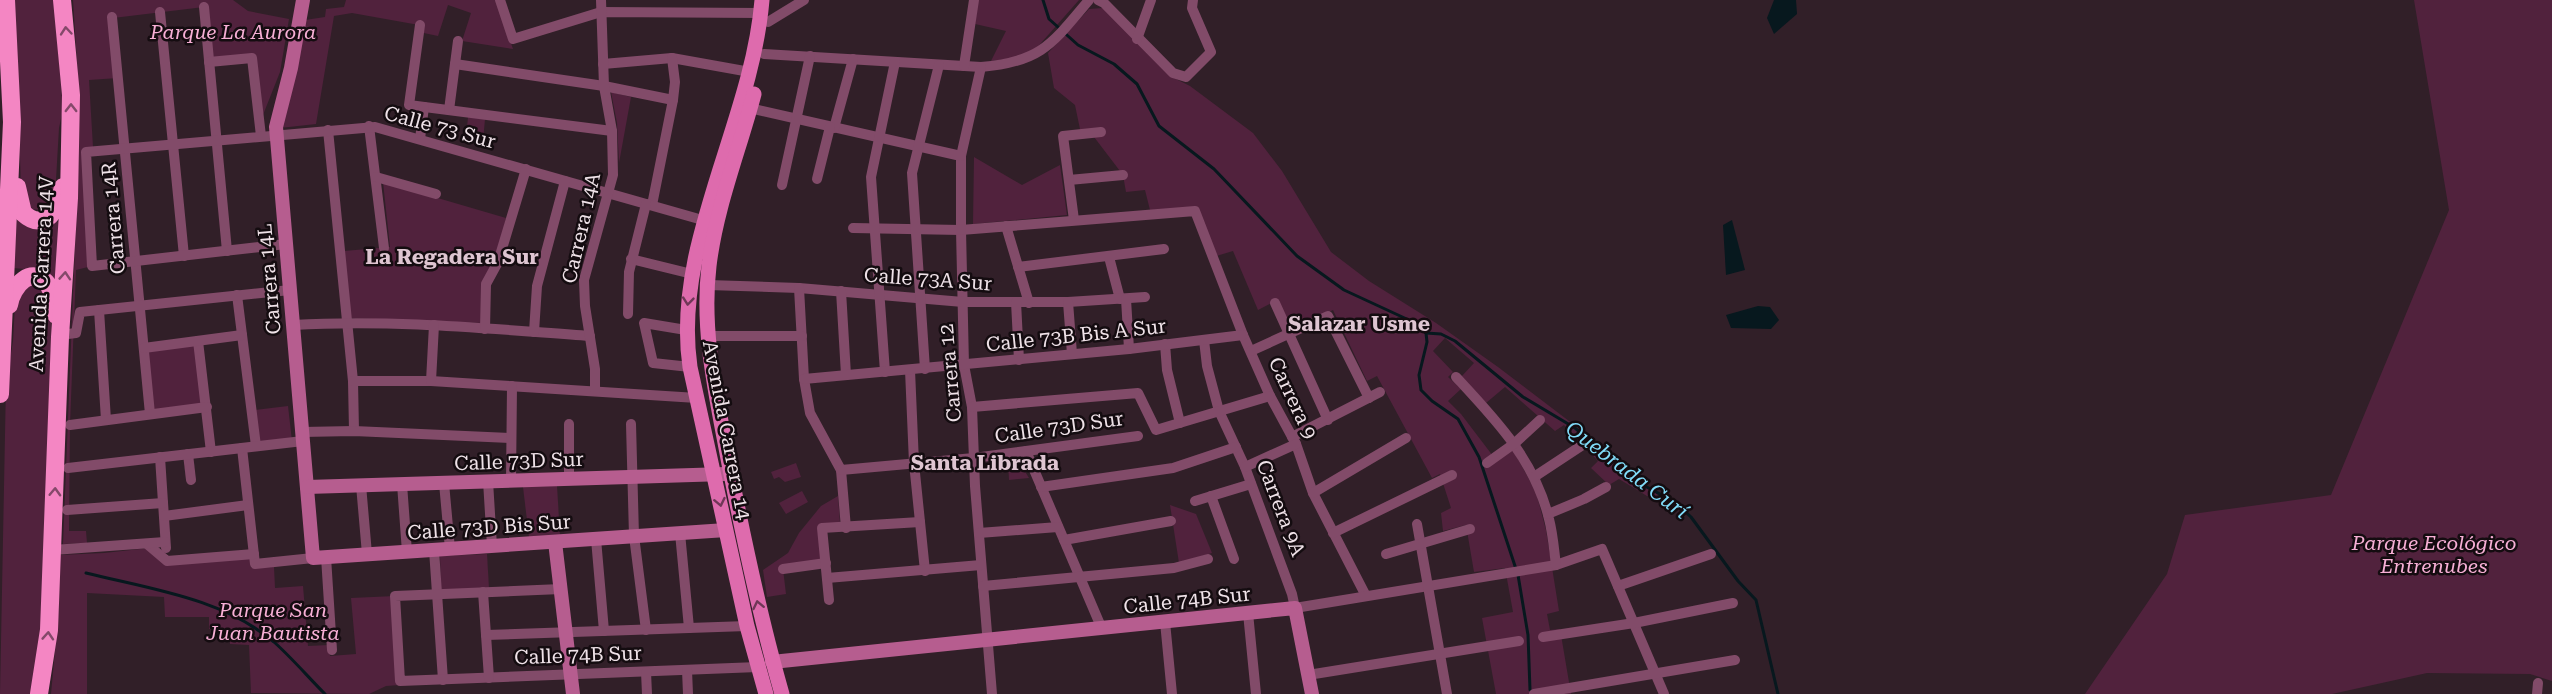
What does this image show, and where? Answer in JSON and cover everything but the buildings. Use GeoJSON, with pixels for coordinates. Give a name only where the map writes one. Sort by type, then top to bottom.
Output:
{"type":"FeatureCollection","features":[{"type":"Feature","properties":{"kind":"highway","name":"Avenida Carrera 14V"},"geometry":{"type":"LineString","coordinates":[[0,394],[12,122],[5,62],[6,0]]}},
{"type":"Feature","properties":{"kind":"highway","name":"Avenida Carrera 14V"},"geometry":{"type":"LineString","coordinates":[[39,694],[47,655],[60,335],[78,152],[62,0]]}},
{"type":"Feature","properties":{"kind":"highway"},"geometry":{"type":"LineString","coordinates":[[12,122],[18,196],[23,213],[28,217],[44,219],[55,212],[78,152]]}},
{"type":"Feature","properties":{"kind":"highway"},"geometry":{"type":"LineString","coordinates":[[2,345],[10,300],[15,286],[20,280],[41,279],[51,289],[60,356]]}},
{"type":"Feature","properties":{"kind":"main road","name":"Avenida Carrera 14"},"geometry":{"type":"LineString","coordinates":[[766,694],[762,623],[731,474],[707,336],[708,285],[716,225],[745,107],[750,72],[764,12],[771,0]]}},
{"type":"Feature","properties":{"kind":"main road","name":"Avenida Carrera 14"},"geometry":{"type":"LineString","coordinates":[[764,12],[764,54],[706,221],[692,274],[686,330],[690,367],[747,626],[782,694]]}},
{"type":"Feature","properties":{"kind":"street","name":"Carrera 14L"},"geometry":{"type":"LineString","coordinates":[[303,0],[291,68],[277,119],[276,135],[307,487],[320,558],[332,650]]}},
{"type":"Feature","properties":{"kind":"street"},"geometry":{"type":"LineString","coordinates":[[500,0],[513,39],[601,12],[764,12],[804,0]]}},
{"type":"Feature","properties":{"kind":"street","name":"Carrera 14A"},"geometry":{"type":"LineString","coordinates":[[595,392],[595,369],[584,298],[585,274],[613,175],[612,132],[604,86],[601,0]]}},
{"type":"Feature","properties":{"kind":"street"},"geometry":{"type":"LineString","coordinates":[[964,66],[974,0]]}},
{"type":"Feature","properties":{"kind":"street"},"geometry":{"type":"LineString","coordinates":[[764,54],[981,68],[1021,61],[1040,53],[1089,0]]}},
{"type":"Feature","properties":{"kind":"street"},"geometry":{"type":"LineString","coordinates":[[1098,0],[1104,3],[1173,73],[1186,77],[1211,52],[1192,8],[1193,0]]}},
{"type":"Feature","properties":{"kind":"street"},"geometry":{"type":"LineString","coordinates":[[1137,39],[1151,0]]}},
{"type":"Feature","properties":{"kind":"street"},"geometry":{"type":"LineString","coordinates":[[204,7],[227,251]]}},
{"type":"Feature","properties":{"kind":"street"},"geometry":{"type":"LineString","coordinates":[[160,12],[183,256]]}},
{"type":"Feature","properties":{"kind":"street","name":"Carrera 14R"},"geometry":{"type":"LineString","coordinates":[[112,18],[150,414]]}},
{"type":"Feature","properties":{"kind":"street"},"geometry":{"type":"LineString","coordinates":[[420,25],[409,105],[612,132]]}},
{"type":"Feature","properties":{"kind":"street"},"geometry":{"type":"LineString","coordinates":[[449,110],[458,41]]}},
{"type":"Feature","properties":{"kind":"street"},"geometry":{"type":"LineString","coordinates":[[782,185],[810,56]]}},
{"type":"Feature","properties":{"kind":"street"},"geometry":{"type":"LineString","coordinates":[[209,62],[252,58],[261,136]]}},
{"type":"Feature","properties":{"kind":"street"},"geometry":{"type":"LineString","coordinates":[[628,314],[631,259],[649,204],[673,100],[675,82],[672,58]]}},
{"type":"Feature","properties":{"kind":"street"},"geometry":{"type":"LineString","coordinates":[[603,64],[672,58],[750,72]]}},
{"type":"Feature","properties":{"kind":"street"},"geometry":{"type":"LineString","coordinates":[[817,180],[853,59]]}},
{"type":"Feature","properties":{"kind":"street"},"geometry":{"type":"LineString","coordinates":[[885,372],[871,177],[895,62]]}},
{"type":"Feature","properties":{"kind":"street"},"geometry":{"type":"LineString","coordinates":[[455,64],[604,86],[673,100]]}},
{"type":"Feature","properties":{"kind":"street"},"geometry":{"type":"LineString","coordinates":[[925,369],[912,173],[939,65]]}},
{"type":"Feature","properties":{"kind":"street","name":"Carrera 12"},"geometry":{"type":"LineString","coordinates":[[981,68],[961,156],[961,230],[964,365],[972,407],[981,565],[992,694]]}},
{"type":"Feature","properties":{"kind":"street"},"geometry":{"type":"LineString","coordinates":[[420,139],[424,107]]}},
{"type":"Feature","properties":{"kind":"street"},"geometry":{"type":"LineString","coordinates":[[745,107],[961,156]]}},
{"type":"Feature","properties":{"kind":"street","name":"Calle 73 Sur"},"geometry":{"type":"LineString","coordinates":[[78,152],[369,126],[706,221]]}},
{"type":"Feature","properties":{"kind":"street"},"geometry":{"type":"LineString","coordinates":[[369,126],[384,248]]}},
{"type":"Feature","properties":{"kind":"street"},"geometry":{"type":"LineString","coordinates":[[328,130],[348,322],[354,431]]}},
{"type":"Feature","properties":{"kind":"street"},"geometry":{"type":"LineString","coordinates":[[853,228],[961,230],[1074,220],[1063,136],[1101,132]]}},
{"type":"Feature","properties":{"kind":"street"},"geometry":{"type":"LineString","coordinates":[[78,152],[92,266],[286,244]]}},
{"type":"Feature","properties":{"kind":"street"},"geometry":{"type":"LineString","coordinates":[[485,329],[486,284],[500,256],[526,169]]}},
{"type":"Feature","properties":{"kind":"street"},"geometry":{"type":"LineString","coordinates":[[1069,180],[1123,175]]}},
{"type":"Feature","properties":{"kind":"street"},"geometry":{"type":"LineString","coordinates":[[376,177],[436,194]]}},
{"type":"Feature","properties":{"kind":"street"},"geometry":{"type":"LineString","coordinates":[[534,332],[537,286],[566,181]]}},
{"type":"Feature","properties":{"kind":"street","name":"Carrera 9"},"geometry":{"type":"LineString","coordinates":[[1074,220],[1195,211],[1244,335],[1270,396],[1294,441],[1313,493],[1366,596]]}},
{"type":"Feature","properties":{"kind":"street"},"geometry":{"type":"LineString","coordinates":[[1006,226],[1029,303]]}},
{"type":"Feature","properties":{"kind":"street"},"geometry":{"type":"LineString","coordinates":[[1018,267],[1164,249]]}},
{"type":"Feature","properties":{"kind":"street"},"geometry":{"type":"LineString","coordinates":[[1109,257],[1123,299],[1129,350]]}},
{"type":"Feature","properties":{"kind":"street"},"geometry":{"type":"LineString","coordinates":[[631,259],[692,274]]}},
{"type":"Feature","properties":{"kind":"street","name":"Calle 73A Sur"},"geometry":{"type":"LineString","coordinates":[[708,285],[799,288],[963,302],[1068,302],[1145,297]]}},
{"type":"Feature","properties":{"kind":"street"},"geometry":{"type":"LineString","coordinates":[[799,288],[804,379],[810,413],[841,470],[846,528]]}},
{"type":"Feature","properties":{"kind":"street"},"geometry":{"type":"LineString","coordinates":[[60,335],[76,333],[80,312],[290,290]]}},
{"type":"Feature","properties":{"kind":"street"},"geometry":{"type":"LineString","coordinates":[[841,291],[846,375]]}},
{"type":"Feature","properties":{"kind":"street"},"geometry":{"type":"LineString","coordinates":[[237,295],[256,446]]}},
{"type":"Feature","properties":{"kind":"street"},"geometry":{"type":"LineString","coordinates":[[1068,302],[1072,354]]}},
{"type":"Feature","properties":{"kind":"street"},"geometry":{"type":"LineString","coordinates":[[1016,303],[1019,360]]}},
{"type":"Feature","properties":{"kind":"street"},"geometry":{"type":"LineString","coordinates":[[1275,303],[1328,420]]}},
{"type":"Feature","properties":{"kind":"street"},"geometry":{"type":"LineString","coordinates":[[99,310],[106,420]]}},
{"type":"Feature","properties":{"kind":"street"},"geometry":{"type":"LineString","coordinates":[[1251,351],[1328,316],[1369,398]]}},
{"type":"Feature","properties":{"kind":"street"},"geometry":{"type":"LineString","coordinates":[[293,325],[348,322],[434,325],[590,336]]}},
{"type":"Feature","properties":{"kind":"street"},"geometry":{"type":"LineString","coordinates":[[686,330],[644,323],[653,363],[690,367]]}},
{"type":"Feature","properties":{"kind":"street"},"geometry":{"type":"LineString","coordinates":[[431,381],[434,325]]}},
{"type":"Feature","properties":{"kind":"street"},"geometry":{"type":"LineString","coordinates":[[144,348],[242,335]]}},
{"type":"Feature","properties":{"kind":"street","name":"Calle 73B Bis A Sur"},"geometry":{"type":"LineString","coordinates":[[804,379],[1129,350],[1244,335]]}},
{"type":"Feature","properties":{"kind":"street"},"geometry":{"type":"LineString","coordinates":[[707,336],[802,336]]}},
{"type":"Feature","properties":{"kind":"street","name":"Carrera 9A"},"geometry":{"type":"LineString","coordinates":[[1204,340],[1207,366],[1220,411],[1245,467],[1292,594],[1312,694]]}},
{"type":"Feature","properties":{"kind":"street"},"geometry":{"type":"LineString","coordinates":[[198,341],[211,452]]}},
{"type":"Feature","properties":{"kind":"street"},"geometry":{"type":"LineString","coordinates":[[1165,344],[1167,370],[1180,423]]}},
{"type":"Feature","properties":{"kind":"street"},"geometry":{"type":"LineString","coordinates":[[910,370],[914,463],[925,571]]}},
{"type":"Feature","properties":{"kind":"street"},"geometry":{"type":"LineString","coordinates":[[1456,377],[1515,443],[1534,477],[1548,514],[1556,565]]}},
{"type":"Feature","properties":{"kind":"street"},"geometry":{"type":"LineString","coordinates":[[353,381],[431,381],[697,398]]}},
{"type":"Feature","properties":{"kind":"street"},"geometry":{"type":"LineString","coordinates":[[511,481],[512,386]]}},
{"type":"Feature","properties":{"kind":"street"},"geometry":{"type":"LineString","coordinates":[[1245,467],[1380,392]]}},
{"type":"Feature","properties":{"kind":"street"},"geometry":{"type":"LineString","coordinates":[[972,407],[1138,393],[1156,430],[1270,396]]}},
{"type":"Feature","properties":{"kind":"street"},"geometry":{"type":"LineString","coordinates":[[70,425],[207,407]]}},
{"type":"Feature","properties":{"kind":"street"},"geometry":{"type":"LineString","coordinates":[[1487,463],[1515,443],[1540,420]]}},
{"type":"Feature","properties":{"kind":"street"},"geometry":{"type":"LineString","coordinates":[[569,424],[569,479]]}},
{"type":"Feature","properties":{"kind":"street"},"geometry":{"type":"LineString","coordinates":[[631,424],[634,537],[646,630]]}},
{"type":"Feature","properties":{"kind":"street"},"geometry":{"type":"LineString","coordinates":[[68,468],[242,448],[354,431],[511,438]]}},
{"type":"Feature","properties":{"kind":"street","name":"Calle 73D Sur"},"geometry":{"type":"LineString","coordinates":[[841,470],[974,458],[1138,436]]}},
{"type":"Feature","properties":{"kind":"street"},"geometry":{"type":"LineString","coordinates":[[1313,493],[1406,438]]}},
{"type":"Feature","properties":{"kind":"street"},"geometry":{"type":"LineString","coordinates":[[1534,477],[1581,446]]}},
{"type":"Feature","properties":{"kind":"street"},"geometry":{"type":"LineString","coordinates":[[1041,487],[1173,468],[1236,447]]}},
{"type":"Feature","properties":{"kind":"street"},"geometry":{"type":"LineString","coordinates":[[242,448],[254,559]]}},
{"type":"Feature","properties":{"kind":"street"},"geometry":{"type":"LineString","coordinates":[[1026,451],[1102,629]]}},
{"type":"Feature","properties":{"kind":"street"},"geometry":{"type":"LineString","coordinates":[[188,454],[191,480]]}},
{"type":"Feature","properties":{"kind":"street"},"geometry":{"type":"LineString","coordinates":[[160,457],[166,561]]}},
{"type":"Feature","properties":{"kind":"street","name":"Calle 73D Sur"},"geometry":{"type":"LineString","coordinates":[[307,487],[731,474]]}},
{"type":"Feature","properties":{"kind":"street"},"geometry":{"type":"LineString","coordinates":[[1333,533],[1452,475]]}},
{"type":"Feature","properties":{"kind":"street"},"geometry":{"type":"LineString","coordinates":[[488,481],[492,546]]}},
{"type":"Feature","properties":{"kind":"street"},"geometry":{"type":"LineString","coordinates":[[444,483],[450,549]]}},
{"type":"Feature","properties":{"kind":"street"},"geometry":{"type":"LineString","coordinates":[[402,484],[407,552]]}},
{"type":"Feature","properties":{"kind":"street"},"geometry":{"type":"LineString","coordinates":[[1195,501],[1251,484]]}},
{"type":"Feature","properties":{"kind":"street"},"geometry":{"type":"LineString","coordinates":[[361,485],[367,555]]}},
{"type":"Feature","properties":{"kind":"street"},"geometry":{"type":"LineString","coordinates":[[1548,514],[1606,487]]}},
{"type":"Feature","properties":{"kind":"street"},"geometry":{"type":"LineString","coordinates":[[1211,496],[1234,559]]}},
{"type":"Feature","properties":{"kind":"street"},"geometry":{"type":"LineString","coordinates":[[67,510],[163,503]]}},
{"type":"Feature","properties":{"kind":"street"},"geometry":{"type":"LineString","coordinates":[[164,516],[248,505]]}},
{"type":"Feature","properties":{"kind":"street"},"geometry":{"type":"LineString","coordinates":[[1064,540],[1171,521]]}},
{"type":"Feature","properties":{"kind":"street"},"geometry":{"type":"LineString","coordinates":[[829,600],[822,528],[920,522]]}},
{"type":"Feature","properties":{"kind":"street"},"geometry":{"type":"LineString","coordinates":[[1417,524],[1447,694]]}},
{"type":"Feature","properties":{"kind":"street"},"geometry":{"type":"LineString","coordinates":[[979,533],[1058,526]]}},
{"type":"Feature","properties":{"kind":"street"},"geometry":{"type":"LineString","coordinates":[[1386,554],[1420,542],[1470,529]]}},
{"type":"Feature","properties":{"kind":"street","name":"Calle 73D Bis Sur"},"geometry":{"type":"LineString","coordinates":[[166,561],[320,558],[726,530]]}},
{"type":"Feature","properties":{"kind":"street"},"geometry":{"type":"LineString","coordinates":[[680,533],[688,628]]}},
{"type":"Feature","properties":{"kind":"street"},"geometry":{"type":"LineString","coordinates":[[596,539],[604,631]]}},
{"type":"Feature","properties":{"kind":"street"},"geometry":{"type":"LineString","coordinates":[[53,550],[165,542]]}},
{"type":"Feature","properties":{"kind":"street"},"geometry":{"type":"LineString","coordinates":[[555,542],[573,694]]}},
{"type":"Feature","properties":{"kind":"street"},"geometry":{"type":"LineString","coordinates":[[147,544],[166,561]]}},
{"type":"Feature","properties":{"kind":"street","name":"Calle 74B Sur"},"geometry":{"type":"LineString","coordinates":[[437,594],[395,596],[400,681],[646,672],[765,664],[1295,608],[1556,565],[1602,549],[1618,586]]}},
{"type":"Feature","properties":{"kind":"street"},"geometry":{"type":"LineString","coordinates":[[434,550],[443,680]]}},
{"type":"Feature","properties":{"kind":"street"},"geometry":{"type":"LineString","coordinates":[[1664,694],[1618,586],[1711,554]]}},
{"type":"Feature","properties":{"kind":"street"},"geometry":{"type":"LineString","coordinates":[[983,585],[1174,568],[1208,559]]}},
{"type":"Feature","properties":{"kind":"street"},"geometry":{"type":"LineString","coordinates":[[783,569],[826,563]]}},
{"type":"Feature","properties":{"kind":"street"},"geometry":{"type":"LineString","coordinates":[[827,578],[981,565]]}},
{"type":"Feature","properties":{"kind":"street"},"geometry":{"type":"LineString","coordinates":[[437,594],[561,589]]}},
{"type":"Feature","properties":{"kind":"street"},"geometry":{"type":"LineString","coordinates":[[483,592],[489,678]]}},
{"type":"Feature","properties":{"kind":"street"},"geometry":{"type":"LineString","coordinates":[[1543,637],[1634,623],[1733,603]]}},
{"type":"Feature","properties":{"kind":"street"},"geometry":{"type":"LineString","coordinates":[[1248,613],[1256,694]]}},
{"type":"Feature","properties":{"kind":"street"},"geometry":{"type":"LineString","coordinates":[[1165,622],[1172,694]]}},
{"type":"Feature","properties":{"kind":"street"},"geometry":{"type":"LineString","coordinates":[[486,635],[747,626]]}},
{"type":"Feature","properties":{"kind":"street"},"geometry":{"type":"LineString","coordinates":[[1308,675],[1519,641]]}},
{"type":"Feature","properties":{"kind":"street"},"geometry":{"type":"LineString","coordinates":[[1536,694],[1735,660]]}},
{"type":"Feature","properties":{"kind":"street"},"geometry":{"type":"LineString","coordinates":[[687,670],[688,694]]}},
{"type":"Feature","properties":{"kind":"street"},"geometry":{"type":"LineString","coordinates":[[646,672],[647,694]]}},
{"type":"Feature","properties":{"kind":"green space"},"geometry":{"type":"Polygon","coordinates":[[[12,0],[54,0],[63,109],[59,128],[55,197],[46,210],[28,209],[21,193],[17,44],[12,0]]]}},
{"type":"Feature","properties":{"kind":"green space","name":"Parque La Aurora"},"geometry":{"type":"Polygon","coordinates":[[[73,0],[233,0],[248,11],[289,19],[280,72],[259,125],[252,58],[209,62],[204,7],[113,18],[118,78],[89,80],[93,147],[83,148],[92,266],[76,270],[70,425],[69,531],[86,531],[87,543],[63,544],[79,145],[73,0]]]}},
{"type":"Feature","properties":{"kind":"green space","name":"Parque La Aurora"},"geometry":{"type":"Polygon","coordinates":[[[346,0],[496,0],[513,49],[462,41],[471,13],[448,5],[438,36],[419,32],[419,25],[352,13],[334,16],[316,124],[280,128],[305,20],[325,17],[326,9],[344,7],[346,0]]]}},
{"type":"Feature","properties":{"kind":"green space"},"geometry":{"type":"Polygon","coordinates":[[[978,0],[1079,0],[1034,51],[1014,58],[991,61],[1006,31],[975,24],[978,0]]]}},
{"type":"Feature","properties":{"kind":"green space","name":"Parque Ecológico Entrenubes"},"geometry":{"type":"Polygon","coordinates":[[[2414,0],[2552,0],[2552,681],[2530,674],[2427,673],[2332,694],[2085,694],[2167,574],[2185,515],[2331,495],[2449,210],[2414,0]]]}},
{"type":"Feature","properties":{"kind":"green space"},"geometry":{"type":"Polygon","coordinates":[[[1103,8],[1172,77],[1190,86],[1253,133],[1282,171],[1331,252],[1369,281],[1436,323],[1498,367],[1586,434],[1658,495],[1647,496],[1619,479],[1609,485],[1591,468],[1598,461],[1564,425],[1555,431],[1505,387],[1486,403],[1461,377],[1474,363],[1445,338],[1433,351],[1453,372],[1448,377],[1461,389],[1448,401],[1461,414],[1496,460],[1513,450],[1536,492],[1546,530],[1559,611],[1547,614],[1550,630],[1560,629],[1571,694],[1496,694],[1482,618],[1513,612],[1505,568],[1474,572],[1466,525],[1443,531],[1441,513],[1451,508],[1440,474],[1432,478],[1377,376],[1367,381],[1333,310],[1292,329],[1277,300],[1258,310],[1233,251],[1213,257],[1195,211],[1151,214],[1145,190],[1126,192],[1123,175],[1091,133],[1081,134],[1075,105],[1054,88],[1048,53],[1089,9],[1103,8]]]}},
{"type":"Feature","properties":{"kind":"green space"},"geometry":{"type":"Polygon","coordinates":[[[611,92],[631,97],[619,163],[617,123],[611,92]]]}},
{"type":"Feature","properties":{"kind":"green space"},"geometry":{"type":"Polygon","coordinates":[[[468,117],[485,119],[483,141],[466,139],[468,117]]]}},
{"type":"Feature","properties":{"kind":"green space"},"geometry":{"type":"Polygon","coordinates":[[[974,157],[1022,185],[1060,165],[1067,215],[973,224],[974,157]]]}},
{"type":"Feature","properties":{"kind":"green space"},"geometry":{"type":"Polygon","coordinates":[[[383,182],[506,218],[481,323],[349,318],[344,251],[390,247],[383,182]]]}},
{"type":"Feature","properties":{"kind":"green space"},"geometry":{"type":"Polygon","coordinates":[[[17,220],[38,225],[59,221],[56,281],[37,270],[13,268],[17,220]]]}},
{"type":"Feature","properties":{"kind":"green space"},"geometry":{"type":"Polygon","coordinates":[[[36,284],[51,303],[52,374],[43,629],[33,694],[0,694],[6,383],[13,341],[15,304],[19,289],[36,284]]]}},
{"type":"Feature","properties":{"kind":"green space"},"geometry":{"type":"Polygon","coordinates":[[[195,345],[203,404],[154,410],[146,351],[195,345]]]}},
{"type":"Feature","properties":{"kind":"green space"},"geometry":{"type":"Polygon","coordinates":[[[288,406],[292,441],[259,444],[255,410],[288,406]]]}},
{"type":"Feature","properties":{"kind":"green space"},"geometry":{"type":"Polygon","coordinates":[[[1018,460],[1029,478],[1009,480],[1008,461],[1018,460]]]}},
{"type":"Feature","properties":{"kind":"green space"},"geometry":{"type":"Polygon","coordinates":[[[796,463],[801,477],[785,482],[779,477],[774,479],[771,472],[796,463]]]}},
{"type":"Feature","properties":{"kind":"green space"},"geometry":{"type":"Polygon","coordinates":[[[557,486],[560,535],[529,537],[523,487],[557,486]]]}},
{"type":"Feature","properties":{"kind":"green space"},"geometry":{"type":"Polygon","coordinates":[[[802,491],[808,502],[786,514],[779,503],[802,491]]]}},
{"type":"Feature","properties":{"kind":"green space"},"geometry":{"type":"Polygon","coordinates":[[[838,496],[840,523],[819,525],[822,564],[783,569],[786,594],[767,597],[763,570],[788,553],[799,533],[821,506],[838,496]]]}},
{"type":"Feature","properties":{"kind":"green space"},"geometry":{"type":"Polygon","coordinates":[[[1170,505],[1196,514],[1212,553],[1179,563],[1170,505]]]}},
{"type":"Feature","properties":{"kind":"green space","name":"Parque San Juan Bautista"},"geometry":{"type":"Polygon","coordinates":[[[149,548],[169,563],[250,556],[251,568],[274,567],[275,588],[303,586],[308,646],[329,645],[330,656],[356,654],[351,598],[395,596],[400,685],[386,686],[369,694],[251,693],[249,645],[230,644],[229,629],[209,629],[209,617],[165,617],[164,597],[87,593],[87,694],[51,694],[59,606],[59,555],[149,548]]]}},
{"type":"Feature","properties":{"kind":"green space"},"geometry":{"type":"Polygon","coordinates":[[[487,554],[489,588],[441,590],[440,556],[487,554]]]}},
{"type":"Feature","properties":{"kind":"shaded area"},"geometry":{"type":"Polygon","coordinates":[[[1774,0],[1796,0],[1797,14],[1774,34],[1767,18],[1774,0]]]}},
{"type":"Feature","properties":{"kind":"shaded area"},"geometry":{"type":"Polygon","coordinates":[[[1732,220],[1745,270],[1726,275],[1723,225],[1732,220]]]}},
{"type":"Feature","properties":{"kind":"shaded area"},"geometry":{"type":"Polygon","coordinates":[[[1758,306],[1770,307],[1779,320],[1771,329],[1731,328],[1726,315],[1758,306]]]}},
{"type":"Feature","properties":{"kind":"waterway"},"geometry":{"type":"LineString","coordinates":[[1043,0],[1049,19],[1078,45],[1114,64],[1137,84],[1159,126],[1214,169],[1297,256],[1344,290],[1411,321],[1426,333],[1427,342],[1419,375],[1421,390],[1432,401],[1458,419],[1479,457],[1516,569]]}},
{"type":"Feature","properties":{"kind":"waterway","name":"Quebrada Curí"},"geometry":{"type":"LineString","coordinates":[[1426,333],[1441,334],[1455,341],[1523,397],[1575,428],[1641,484],[1675,502],[1691,517],[1738,581],[1756,600],[1778,694]]}},
{"type":"Feature","properties":{"kind":"waterway"},"geometry":{"type":"LineString","coordinates":[[86,573],[160,590],[209,605],[232,615],[254,627],[274,642],[325,694]]}},
{"type":"Feature","properties":{"kind":"waterway"},"geometry":{"type":"LineString","coordinates":[[1518,575],[1528,635],[1530,690]]}},
{"type":"Feature","properties":{"kind":"district","name":"La Regadera Sur"},"geometry":{"type":"Point","coordinates":[452,257]}},
{"type":"Feature","properties":{"kind":"district","name":"Salazar Usme"},"geometry":{"type":"Point","coordinates":[1359,324]}},
{"type":"Feature","properties":{"kind":"district","name":"Santa Librada"},"geometry":{"type":"Point","coordinates":[985,463]}}]}
